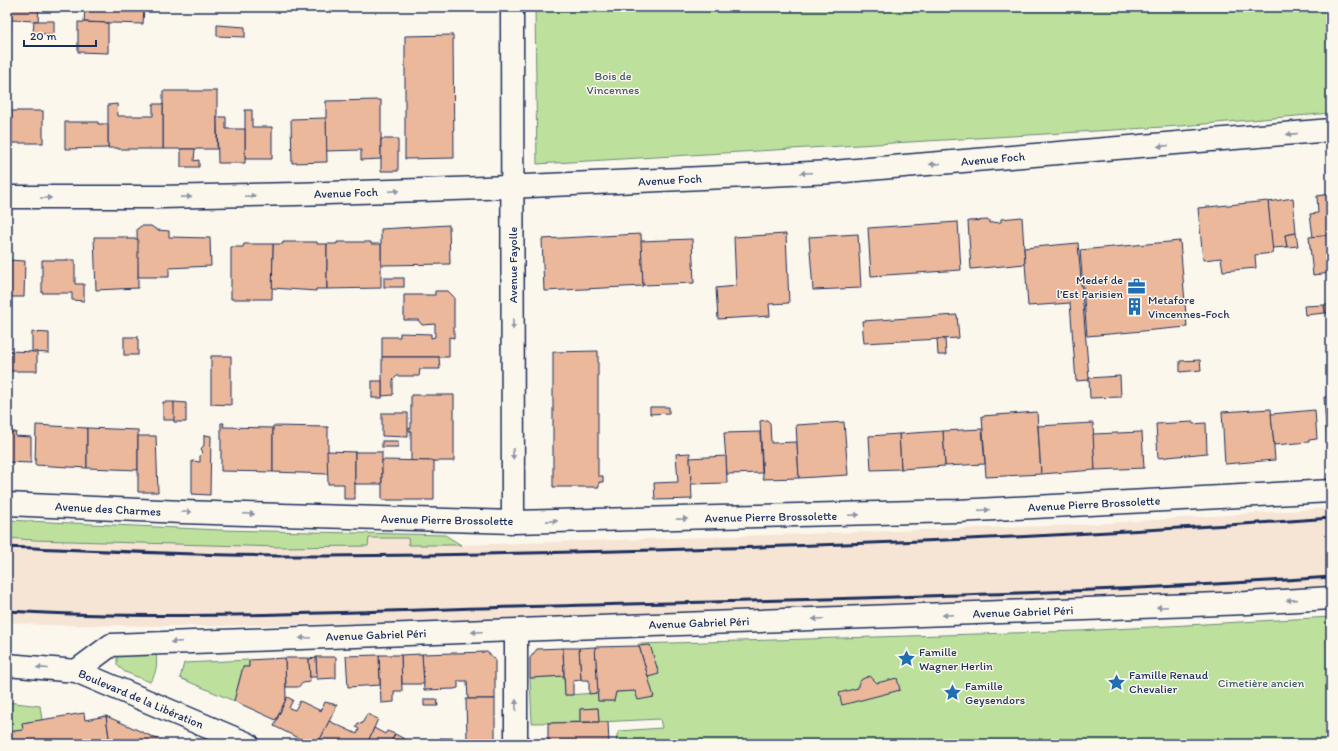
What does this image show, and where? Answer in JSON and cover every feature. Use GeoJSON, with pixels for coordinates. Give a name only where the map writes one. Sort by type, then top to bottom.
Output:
{"type":"FeatureCollection","features":[{"type":"Feature","properties":{"kind":"street","name":"Avenue Fayolle"},"geometry":{"type":"LineString","coordinates":[[512,7],[513,522]]}},
{"type":"Feature","properties":{"kind":"street","name":"Avenue Foch"},"geometry":{"type":"LineString","coordinates":[[7,198],[222,196],[512,187],[833,172],[1331,130]]}},
{"type":"Feature","properties":{"kind":"street","name":"Avenue Pierre Brossolette"},"geometry":{"type":"LineString","coordinates":[[210,512],[513,522],[958,512],[1331,491]]}},
{"type":"Feature","properties":{"kind":"street","name":"Avenue des Charmes"},"geometry":{"type":"LineString","coordinates":[[7,504],[210,512]]}},
{"type":"Feature","properties":{"kind":"street","name":"Avenue Gabriel Péri"},"geometry":{"type":"LineString","coordinates":[[76,671],[111,645],[1247,603],[1331,598]]}},
{"type":"Feature","properties":{"kind":"street"},"geometry":{"type":"LineString","coordinates":[[516,631],[516,744]]}},
{"type":"Feature","properties":{"kind":"street","name":"Boulevard de la Libération"},"geometry":{"type":"LineString","coordinates":[[7,665],[76,671],[248,744]]}},
{"type":"Feature","properties":{"kind":"shaded area"},"geometry":{"type":"Polygon","coordinates":[[[1331,508],[1331,588],[1221,595],[542,619],[209,626],[41,625],[7,622],[7,520],[220,530],[445,535],[461,545],[1079,525],[1331,508]]]}},
{"type":"Feature","properties":{"kind":"green space","name":"Bois de Vincennes"},"geometry":{"type":"Polygon","coordinates":[[[535,7],[1331,7],[1331,113],[1181,126],[537,164],[535,7]]]}},
{"type":"Feature","properties":{"kind":"green space"},"geometry":{"type":"Polygon","coordinates":[[[7,520],[220,530],[445,535],[461,545],[409,545],[408,538],[369,538],[368,546],[281,547],[34,540],[7,538],[7,520]]]}},
{"type":"Feature","properties":{"kind":"green space","name":"Cimetière ancien"},"geometry":{"type":"Polygon","coordinates":[[[1331,617],[1331,744],[616,744],[619,731],[662,728],[660,719],[599,722],[598,708],[580,709],[580,722],[532,723],[530,678],[564,676],[565,695],[598,693],[598,701],[614,701],[616,692],[636,691],[653,697],[638,644],[1079,631],[1331,617]]]}},
{"type":"Feature","properties":{"kind":"green space"},"geometry":{"type":"Polygon","coordinates":[[[156,648],[156,670],[150,682],[125,672],[117,665],[117,656],[156,648]]]}},
{"type":"Feature","properties":{"kind":"green space"},"geometry":{"type":"Polygon","coordinates":[[[249,660],[249,667],[243,667],[234,701],[180,678],[184,663],[249,660]]]}},
{"type":"Feature","properties":{"kind":"green space"},"geometry":{"type":"Polygon","coordinates":[[[7,702],[40,706],[42,720],[22,723],[23,730],[7,732],[7,702]]]}},
{"type":"Feature","properties":{"kind":"building"},"geometry":{"type":"Polygon","coordinates":[[[7,7],[11,7],[11,20],[7,20],[7,7]]]}},
{"type":"Feature","properties":{"kind":"building"},"geometry":{"type":"Polygon","coordinates":[[[11,7],[39,7],[38,21],[11,20],[11,7]]]}},
{"type":"Feature","properties":{"kind":"building"},"geometry":{"type":"Polygon","coordinates":[[[85,7],[144,7],[143,24],[84,22],[85,7]]]}},
{"type":"Feature","properties":{"kind":"building"},"geometry":{"type":"Polygon","coordinates":[[[7,20],[11,20],[11,29],[7,29],[7,20]]]}},
{"type":"Feature","properties":{"kind":"building"},"geometry":{"type":"Polygon","coordinates":[[[34,21],[54,21],[54,34],[33,34],[34,21]]]}},
{"type":"Feature","properties":{"kind":"building"},"geometry":{"type":"Polygon","coordinates":[[[78,22],[108,23],[108,53],[78,52],[78,22]]]}},
{"type":"Feature","properties":{"kind":"building"},"geometry":{"type":"Polygon","coordinates":[[[217,25],[245,27],[245,37],[217,36],[217,25]]]}},
{"type":"Feature","properties":{"kind":"building"},"geometry":{"type":"Polygon","coordinates":[[[453,35],[454,158],[405,159],[405,36],[453,35]]]}},
{"type":"Feature","properties":{"kind":"building"},"geometry":{"type":"Polygon","coordinates":[[[163,91],[217,91],[217,149],[163,149],[163,91]]]}},
{"type":"Feature","properties":{"kind":"building"},"geometry":{"type":"Polygon","coordinates":[[[381,100],[381,159],[361,160],[361,150],[326,151],[326,101],[381,100]]]}},
{"type":"Feature","properties":{"kind":"building"},"geometry":{"type":"Polygon","coordinates":[[[117,104],[118,116],[153,116],[153,104],[163,104],[163,149],[108,148],[108,105],[117,104]]]}},
{"type":"Feature","properties":{"kind":"building"},"geometry":{"type":"Polygon","coordinates":[[[245,110],[252,110],[252,127],[272,127],[272,159],[245,159],[245,110]]]}},
{"type":"Feature","properties":{"kind":"building"},"geometry":{"type":"Polygon","coordinates":[[[7,111],[11,111],[11,143],[7,143],[7,111]]]}},
{"type":"Feature","properties":{"kind":"building"},"geometry":{"type":"Polygon","coordinates":[[[11,111],[43,111],[43,143],[11,143],[11,111]]]}},
{"type":"Feature","properties":{"kind":"building"},"geometry":{"type":"Polygon","coordinates":[[[217,117],[226,117],[226,129],[245,129],[245,163],[218,163],[217,117]]]}},
{"type":"Feature","properties":{"kind":"building"},"geometry":{"type":"Polygon","coordinates":[[[326,118],[327,162],[292,163],[291,119],[326,118]]]}},
{"type":"Feature","properties":{"kind":"building"},"geometry":{"type":"Polygon","coordinates":[[[65,122],[98,122],[98,124],[108,124],[108,148],[65,149],[65,122]]]}},
{"type":"Feature","properties":{"kind":"building"},"geometry":{"type":"Polygon","coordinates":[[[381,139],[398,139],[398,171],[381,171],[381,139]]]}},
{"type":"Feature","properties":{"kind":"building"},"geometry":{"type":"Polygon","coordinates":[[[181,149],[195,149],[194,161],[199,160],[199,167],[181,167],[181,149]]]}},
{"type":"Feature","properties":{"kind":"building"},"geometry":{"type":"Polygon","coordinates":[[[1331,194],[1331,235],[1313,237],[1310,214],[1318,213],[1317,196],[1331,194]]]}},
{"type":"Feature","properties":{"kind":"building"},"geometry":{"type":"Polygon","coordinates":[[[1293,198],[1296,233],[1285,235],[1287,247],[1272,248],[1268,202],[1293,198]]]}},
{"type":"Feature","properties":{"kind":"building"},"geometry":{"type":"Polygon","coordinates":[[[1268,201],[1273,253],[1255,255],[1256,268],[1223,271],[1221,258],[1203,260],[1198,208],[1268,201]]]}},
{"type":"Feature","properties":{"kind":"building"},"geometry":{"type":"Polygon","coordinates":[[[1022,217],[1025,264],[971,269],[968,221],[989,220],[989,223],[1001,222],[1001,219],[1022,217]]]}},
{"type":"Feature","properties":{"kind":"building"},"geometry":{"type":"Polygon","coordinates":[[[958,222],[961,270],[871,276],[868,228],[958,222]]]}},
{"type":"Feature","properties":{"kind":"building"},"geometry":{"type":"Polygon","coordinates":[[[449,225],[450,264],[381,265],[381,229],[449,225]]]}},
{"type":"Feature","properties":{"kind":"building"},"geometry":{"type":"Polygon","coordinates":[[[141,226],[151,226],[157,230],[169,231],[169,237],[210,238],[211,266],[169,268],[169,277],[138,277],[137,229],[141,226]]]}},
{"type":"Feature","properties":{"kind":"building"},"geometry":{"type":"Polygon","coordinates":[[[1296,233],[1298,246],[1287,247],[1285,235],[1296,233]]]}},
{"type":"Feature","properties":{"kind":"building"},"geometry":{"type":"Polygon","coordinates":[[[641,234],[643,286],[544,291],[542,239],[641,234]]]}},
{"type":"Feature","properties":{"kind":"building"},"geometry":{"type":"Polygon","coordinates":[[[786,234],[789,303],[769,304],[770,316],[718,319],[716,288],[736,286],[734,237],[786,234]]]}},
{"type":"Feature","properties":{"kind":"building"},"geometry":{"type":"Polygon","coordinates":[[[858,234],[861,288],[813,290],[809,237],[858,234]]]}},
{"type":"Feature","properties":{"kind":"building"},"geometry":{"type":"Polygon","coordinates":[[[1331,235],[1331,273],[1313,275],[1309,237],[1331,235]]]}},
{"type":"Feature","properties":{"kind":"building"},"geometry":{"type":"Polygon","coordinates":[[[94,237],[127,237],[127,239],[138,239],[138,288],[96,290],[94,237]]]}},
{"type":"Feature","properties":{"kind":"building"},"geometry":{"type":"Polygon","coordinates":[[[692,239],[694,283],[643,285],[641,241],[692,239]]]}},
{"type":"Feature","properties":{"kind":"building","name":"Metafore Vincennes-Foch"},"geometry":{"type":"Polygon","coordinates":[[[1180,241],[1187,327],[1087,336],[1080,250],[1180,241]]]}},
{"type":"Feature","properties":{"kind":"building"},"geometry":{"type":"Polygon","coordinates":[[[283,242],[317,242],[317,244],[327,244],[327,289],[316,289],[316,291],[272,288],[273,244],[283,244],[283,242]]]}},
{"type":"Feature","properties":{"kind":"building"},"geometry":{"type":"Polygon","coordinates":[[[337,242],[371,242],[371,244],[381,244],[381,288],[327,289],[327,244],[337,244],[337,242]]]}},
{"type":"Feature","properties":{"kind":"building"},"geometry":{"type":"Polygon","coordinates":[[[1078,243],[1089,380],[1076,381],[1070,303],[1028,306],[1024,248],[1078,243]]]}},
{"type":"Feature","properties":{"kind":"building"},"geometry":{"type":"Polygon","coordinates":[[[244,244],[273,244],[272,299],[231,299],[231,247],[243,247],[244,244]]]}},
{"type":"Feature","properties":{"kind":"building"},"geometry":{"type":"Polygon","coordinates":[[[7,260],[25,261],[24,297],[7,297],[7,260]]]}},
{"type":"Feature","properties":{"kind":"building"},"geometry":{"type":"Polygon","coordinates":[[[42,260],[75,260],[75,284],[84,284],[84,301],[72,300],[72,293],[42,293],[42,260]]]}},
{"type":"Feature","properties":{"kind":"building"},"geometry":{"type":"Polygon","coordinates":[[[384,278],[404,278],[404,287],[384,287],[384,278]]]}},
{"type":"Feature","properties":{"kind":"building"},"geometry":{"type":"Polygon","coordinates":[[[435,291],[448,291],[454,297],[454,338],[449,337],[449,357],[382,357],[382,337],[400,337],[400,333],[431,334],[431,338],[435,337],[435,324],[422,325],[418,320],[404,320],[404,295],[435,295],[435,291]]]}},
{"type":"Feature","properties":{"kind":"building"},"geometry":{"type":"Polygon","coordinates":[[[1331,304],[1331,313],[1325,313],[1324,305],[1331,304]]]}},
{"type":"Feature","properties":{"kind":"building"},"geometry":{"type":"Polygon","coordinates":[[[1324,305],[1325,313],[1305,315],[1304,306],[1324,305]]]}},
{"type":"Feature","properties":{"kind":"building"},"geometry":{"type":"Polygon","coordinates":[[[957,315],[959,338],[864,343],[862,321],[957,315]]]}},
{"type":"Feature","properties":{"kind":"building"},"geometry":{"type":"Polygon","coordinates":[[[32,332],[49,333],[49,353],[32,352],[32,332]]]}},
{"type":"Feature","properties":{"kind":"building"},"geometry":{"type":"Polygon","coordinates":[[[124,337],[138,337],[138,355],[124,355],[124,337]]]}},
{"type":"Feature","properties":{"kind":"building"},"geometry":{"type":"Polygon","coordinates":[[[937,339],[945,339],[946,355],[938,355],[937,339]]]}},
{"type":"Feature","properties":{"kind":"building"},"geometry":{"type":"Polygon","coordinates":[[[7,351],[37,352],[37,371],[7,371],[7,351]]]}},
{"type":"Feature","properties":{"kind":"building"},"geometry":{"type":"Polygon","coordinates":[[[598,351],[598,476],[603,476],[603,482],[599,482],[599,487],[553,487],[553,352],[598,351]]]}},
{"type":"Feature","properties":{"kind":"building"},"geometry":{"type":"Polygon","coordinates":[[[211,356],[231,356],[231,405],[211,404],[211,356]]]}},
{"type":"Feature","properties":{"kind":"building"},"geometry":{"type":"Polygon","coordinates":[[[382,357],[439,357],[440,369],[420,369],[419,376],[397,376],[393,380],[393,395],[382,396],[382,357]]]}},
{"type":"Feature","properties":{"kind":"building"},"geometry":{"type":"Polygon","coordinates":[[[1200,360],[1201,370],[1180,372],[1180,361],[1200,360]]]}},
{"type":"Feature","properties":{"kind":"building"},"geometry":{"type":"Polygon","coordinates":[[[1120,376],[1121,397],[1090,398],[1089,378],[1120,376]]]}},
{"type":"Feature","properties":{"kind":"building"},"geometry":{"type":"Polygon","coordinates":[[[372,381],[382,381],[382,398],[372,398],[372,381]]]}},
{"type":"Feature","properties":{"kind":"building"},"geometry":{"type":"Polygon","coordinates":[[[411,395],[454,395],[454,461],[411,461],[411,431],[409,431],[409,428],[411,429],[411,395]]]}},
{"type":"Feature","properties":{"kind":"building"},"geometry":{"type":"Polygon","coordinates":[[[1324,397],[1331,397],[1331,441],[1327,441],[1324,397]]]}},
{"type":"Feature","properties":{"kind":"building"},"geometry":{"type":"Polygon","coordinates":[[[163,402],[174,402],[175,420],[163,420],[163,402]]]}},
{"type":"Feature","properties":{"kind":"building"},"geometry":{"type":"Polygon","coordinates":[[[174,402],[186,403],[186,422],[174,422],[174,402]]]}},
{"type":"Feature","properties":{"kind":"building"},"geometry":{"type":"Polygon","coordinates":[[[650,407],[669,407],[669,413],[650,414],[650,407]]]}},
{"type":"Feature","properties":{"kind":"building"},"geometry":{"type":"Polygon","coordinates":[[[1271,409],[1275,460],[1225,464],[1222,412],[1271,409]]]}},
{"type":"Feature","properties":{"kind":"building"},"geometry":{"type":"Polygon","coordinates":[[[1315,410],[1317,439],[1309,440],[1309,442],[1274,445],[1271,414],[1315,410]]]}},
{"type":"Feature","properties":{"kind":"building"},"geometry":{"type":"Polygon","coordinates":[[[1037,412],[1041,474],[986,477],[982,416],[1037,412]]]}},
{"type":"Feature","properties":{"kind":"building"},"geometry":{"type":"Polygon","coordinates":[[[382,413],[408,413],[408,437],[382,436],[382,413]]]}},
{"type":"Feature","properties":{"kind":"building"},"geometry":{"type":"Polygon","coordinates":[[[767,420],[770,423],[771,443],[797,442],[799,478],[763,479],[760,421],[767,420]]]}},
{"type":"Feature","properties":{"kind":"building"},"geometry":{"type":"Polygon","coordinates":[[[844,422],[848,475],[799,478],[796,425],[844,422]]]}},
{"type":"Feature","properties":{"kind":"building"},"geometry":{"type":"Polygon","coordinates":[[[1193,422],[1193,424],[1206,423],[1207,453],[1158,458],[1156,424],[1193,422]]]}},
{"type":"Feature","properties":{"kind":"building"},"geometry":{"type":"Polygon","coordinates":[[[221,423],[224,423],[223,427],[273,428],[273,472],[221,471],[221,423]]]}},
{"type":"Feature","properties":{"kind":"building"},"geometry":{"type":"Polygon","coordinates":[[[1093,423],[1095,470],[1041,474],[1038,426],[1093,423]]]}},
{"type":"Feature","properties":{"kind":"building"},"geometry":{"type":"Polygon","coordinates":[[[36,425],[87,428],[87,468],[35,465],[36,425]]]}},
{"type":"Feature","properties":{"kind":"building"},"geometry":{"type":"Polygon","coordinates":[[[273,426],[328,427],[328,474],[273,472],[273,426]]]}},
{"type":"Feature","properties":{"kind":"building"},"geometry":{"type":"Polygon","coordinates":[[[87,428],[138,430],[138,470],[87,468],[87,428]]]}},
{"type":"Feature","properties":{"kind":"building"},"geometry":{"type":"Polygon","coordinates":[[[982,429],[985,464],[945,466],[943,431],[982,429]]]}},
{"type":"Feature","properties":{"kind":"building"},"geometry":{"type":"Polygon","coordinates":[[[943,431],[945,466],[901,469],[899,434],[943,431]]]}},
{"type":"Feature","properties":{"kind":"building"},"geometry":{"type":"Polygon","coordinates":[[[7,432],[16,432],[15,436],[31,437],[31,463],[7,462],[7,432]]]}},
{"type":"Feature","properties":{"kind":"building"},"geometry":{"type":"Polygon","coordinates":[[[760,432],[762,473],[727,474],[724,433],[760,432]]]}},
{"type":"Feature","properties":{"kind":"building"},"geometry":{"type":"Polygon","coordinates":[[[1142,432],[1144,468],[1095,470],[1093,434],[1142,432]]]}},
{"type":"Feature","properties":{"kind":"building"},"geometry":{"type":"Polygon","coordinates":[[[899,434],[901,469],[871,470],[869,436],[899,434]]]}},
{"type":"Feature","properties":{"kind":"building"},"geometry":{"type":"Polygon","coordinates":[[[204,435],[211,436],[210,495],[192,494],[192,461],[200,462],[200,455],[203,452],[201,449],[204,445],[204,435]]]}},
{"type":"Feature","properties":{"kind":"building"},"geometry":{"type":"Polygon","coordinates":[[[138,436],[156,436],[158,492],[138,492],[138,436]]]}},
{"type":"Feature","properties":{"kind":"building"},"geometry":{"type":"Polygon","coordinates":[[[382,441],[398,441],[398,447],[382,447],[382,441]]]}},
{"type":"Feature","properties":{"kind":"building"},"geometry":{"type":"Polygon","coordinates":[[[327,451],[355,452],[355,499],[344,499],[344,484],[328,484],[327,451]]]}},
{"type":"Feature","properties":{"kind":"building"},"geometry":{"type":"Polygon","coordinates":[[[355,452],[382,452],[382,484],[355,484],[355,452]]]}},
{"type":"Feature","properties":{"kind":"building"},"geometry":{"type":"Polygon","coordinates":[[[690,453],[692,499],[655,500],[654,483],[678,482],[676,454],[690,453]]]}},
{"type":"Feature","properties":{"kind":"building"},"geometry":{"type":"Polygon","coordinates":[[[726,456],[727,483],[691,484],[690,458],[726,456]]]}},
{"type":"Feature","properties":{"kind":"building"},"geometry":{"type":"Polygon","coordinates":[[[382,460],[434,461],[434,500],[382,500],[382,460]]]}},
{"type":"Feature","properties":{"kind":"building"},"geometry":{"type":"Polygon","coordinates":[[[650,645],[659,674],[648,677],[639,646],[650,645]]]}},
{"type":"Feature","properties":{"kind":"building"},"geometry":{"type":"Polygon","coordinates":[[[639,646],[654,697],[638,700],[635,691],[616,692],[614,701],[598,701],[595,647],[639,646]]]}},
{"type":"Feature","properties":{"kind":"building"},"geometry":{"type":"Polygon","coordinates":[[[595,647],[598,693],[589,694],[589,680],[581,680],[579,648],[595,647]]]}},
{"type":"Feature","properties":{"kind":"building"},"geometry":{"type":"Polygon","coordinates":[[[563,648],[564,676],[530,678],[530,658],[537,649],[563,648]]]}},
{"type":"Feature","properties":{"kind":"building"},"geometry":{"type":"Polygon","coordinates":[[[563,648],[579,648],[581,680],[573,681],[573,695],[565,695],[563,648]]]}},
{"type":"Feature","properties":{"kind":"building"},"geometry":{"type":"Polygon","coordinates":[[[487,652],[495,659],[495,699],[468,699],[467,681],[458,681],[458,688],[454,689],[424,690],[422,654],[487,652]]]}},
{"type":"Feature","properties":{"kind":"building"},"geometry":{"type":"Polygon","coordinates":[[[422,654],[424,684],[402,684],[401,655],[422,654]]]}},
{"type":"Feature","properties":{"kind":"building"},"geometry":{"type":"Polygon","coordinates":[[[379,655],[401,655],[402,691],[394,691],[394,702],[381,703],[379,655]]]}},
{"type":"Feature","properties":{"kind":"building"},"geometry":{"type":"Polygon","coordinates":[[[379,655],[380,685],[348,687],[346,656],[379,655]]]}},
{"type":"Feature","properties":{"kind":"building"},"geometry":{"type":"Polygon","coordinates":[[[316,657],[336,657],[336,678],[317,679],[316,657]]]}},
{"type":"Feature","properties":{"kind":"building"},"geometry":{"type":"Polygon","coordinates":[[[285,658],[309,658],[310,682],[303,683],[298,687],[286,687],[285,658]]]}},
{"type":"Feature","properties":{"kind":"building"},"geometry":{"type":"Polygon","coordinates":[[[285,658],[286,699],[276,720],[234,701],[243,667],[249,667],[249,660],[285,658]]]}},
{"type":"Feature","properties":{"kind":"building"},"geometry":{"type":"Polygon","coordinates":[[[316,658],[317,677],[310,677],[309,659],[316,658]]]}},
{"type":"Feature","properties":{"kind":"building"},"geometry":{"type":"Polygon","coordinates":[[[870,676],[877,683],[897,678],[900,690],[842,705],[839,693],[858,688],[858,684],[862,679],[870,676]]]}},
{"type":"Feature","properties":{"kind":"building"},"geometry":{"type":"Polygon","coordinates":[[[287,697],[293,700],[289,708],[295,710],[300,701],[321,711],[325,702],[337,705],[318,744],[310,744],[274,726],[287,697]]]}},
{"type":"Feature","properties":{"kind":"building"},"geometry":{"type":"Polygon","coordinates":[[[424,699],[437,699],[438,706],[424,706],[424,699]]]}},
{"type":"Feature","properties":{"kind":"building"},"geometry":{"type":"Polygon","coordinates":[[[466,699],[495,699],[495,739],[467,739],[466,699]]]}},
{"type":"Feature","properties":{"kind":"building"},"geometry":{"type":"Polygon","coordinates":[[[598,708],[599,722],[580,722],[580,709],[598,708]]]}},
{"type":"Feature","properties":{"kind":"building"},"geometry":{"type":"Polygon","coordinates":[[[84,713],[85,720],[106,716],[110,744],[7,744],[7,732],[23,730],[22,723],[84,713]]]}},
{"type":"Feature","properties":{"kind":"building"},"geometry":{"type":"Polygon","coordinates":[[[367,714],[378,719],[367,744],[318,744],[329,721],[357,734],[359,729],[356,727],[358,723],[362,724],[367,714]]]}},
{"type":"Feature","properties":{"kind":"building"},"geometry":{"type":"Polygon","coordinates":[[[106,716],[129,726],[168,744],[110,744],[106,716]]]}},
{"type":"Feature","properties":{"kind":"building"},"geometry":{"type":"Polygon","coordinates":[[[608,722],[609,744],[548,744],[548,723],[608,722]]]}},
{"type":"Feature","properties":{"kind":"building"},"geometry":{"type":"Polygon","coordinates":[[[374,728],[385,734],[387,731],[395,734],[390,744],[367,744],[374,728]]]}},
{"type":"Feature","properties":{"kind":"building"},"geometry":{"type":"Polygon","coordinates":[[[395,734],[414,744],[390,744],[395,734]]]}},
{"type":"Feature","properties":{"kind":"building"},"geometry":{"type":"Polygon","coordinates":[[[440,738],[495,739],[495,744],[442,744],[440,738]]]}},
{"type":"Feature","properties":{"kind":"railway"},"geometry":{"type":"LineString","coordinates":[[7,547],[269,556],[516,554],[953,540],[1104,533],[1331,518]]}},
{"type":"Feature","properties":{"kind":"railway"},"geometry":{"type":"LineString","coordinates":[[7,611],[144,615],[280,614],[1039,592],[1331,577]]}},
{"type":"Feature","properties":{"kind":"place","name":"Medef de l’Est Parisien"},"geometry":{"type":"Point","coordinates":[1136,287]}},
{"type":"Feature","properties":{"kind":"place","name":"Metafore Vincennes-Foch"},"geometry":{"type":"Point","coordinates":[1135,307]}},
{"type":"Feature","properties":{"kind":"place","name":"Famille Wagner Herlin"},"geometry":{"type":"Point","coordinates":[906,659]}},
{"type":"Feature","properties":{"kind":"place","name":"Famille Renaud Chevalier"},"geometry":{"type":"Point","coordinates":[1116,682]}},
{"type":"Feature","properties":{"kind":"place","name":"Famille Geysendors"},"geometry":{"type":"Point","coordinates":[952,693]}}]}
